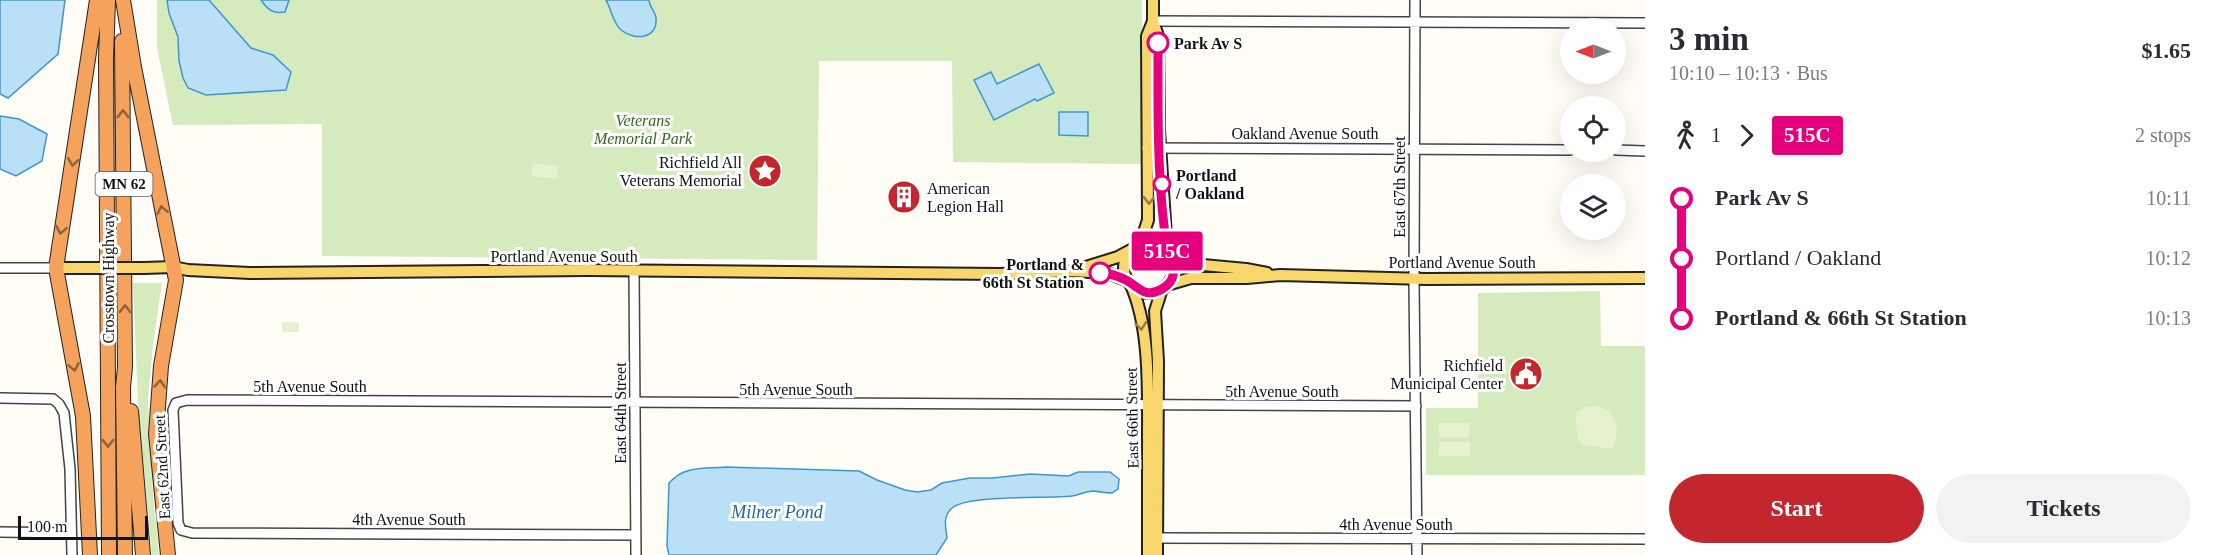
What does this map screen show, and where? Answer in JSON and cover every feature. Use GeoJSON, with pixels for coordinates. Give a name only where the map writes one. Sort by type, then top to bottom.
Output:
{"type":"FeatureCollection","features":[{"type":"Feature","properties":{"kind":"highway"},"geometry":{"type":"LineString","coordinates":[[90,555],[83,416],[56,268],[97,0]]}},
{"type":"Feature","properties":{"kind":"highway","name":"Crosstown Highway"},"geometry":{"type":"LineString","coordinates":[[108,0],[106,58],[109,555]]}},
{"type":"Feature","properties":{"kind":"highway"},"geometry":{"type":"LineString","coordinates":[[122,0],[176,280],[161,366],[156,434],[166,552]]}},
{"type":"Feature","properties":{"kind":"highway","name":"Crosstown Highway"},"geometry":{"type":"LineString","coordinates":[[122,0],[125,555]]}},
{"type":"Feature","properties":{"kind":"highway"},"geometry":{"type":"LineString","coordinates":[[125,367],[129,388],[143,555]]}},
{"type":"Feature","properties":{"kind":"main road"},"geometry":{"type":"LineString","coordinates":[[1153,0],[1153,21],[1158,36],[1160,147],[1169,253],[1174,270],[1165,287],[1156,292],[1141,291],[1129,282],[1124,265],[1144,232],[1148,220],[1147,36],[1153,21]]}},
{"type":"Feature","properties":{"kind":"main road"},"geometry":{"type":"LineString","coordinates":[[1132,249],[1147,243],[1161,246],[1169,253]]}},
{"type":"Feature","properties":{"kind":"main road","name":"Portland Avenue South"},"geometry":{"type":"LineString","coordinates":[[1072,271],[1118,257],[1132,249]]}},
{"type":"Feature","properties":{"kind":"main road","name":"Portland Avenue South"},"geometry":{"type":"LineString","coordinates":[[1169,253],[1192,264],[1246,268],[1280,275]]}},
{"type":"Feature","properties":{"kind":"main road","name":"Portland Avenue South"},"geometry":{"type":"LineString","coordinates":[[56,268],[173,267],[188,270],[250,273],[634,270],[993,274],[1072,271],[1108,273],[1129,282]]}},
{"type":"Feature","properties":{"kind":"main road","name":"Portland Avenue South"},"geometry":{"type":"LineString","coordinates":[[1165,287],[1191,278],[1247,278],[1280,275],[1414,278],[1645,278]]}},
{"type":"Feature","properties":{"kind":"main road","name":"East 66th Street"},"geometry":{"type":"LineString","coordinates":[[1129,282],[1140,312],[1153,406]]}},
{"type":"Feature","properties":{"kind":"main road","name":"East 66th Street"},"geometry":{"type":"LineString","coordinates":[[1157,555],[1153,538],[1155,311],[1165,287]]}},
{"type":"Feature","properties":{"kind":"main road","name":"East 66th Street"},"geometry":{"type":"LineString","coordinates":[[1148,555],[1153,538]]}},
{"type":"Feature","properties":{"kind":"street","name":"East 67th Street"},"geometry":{"type":"LineString","coordinates":[[1415,0],[1414,278],[1417,555]]}},
{"type":"Feature","properties":{"kind":"street"},"geometry":{"type":"LineString","coordinates":[[1153,21],[1645,22]]}},
{"type":"Feature","properties":{"kind":"street","name":"Oakland Avenue South"},"geometry":{"type":"LineString","coordinates":[[1147,148],[1560,150]]}},
{"type":"Feature","properties":{"kind":"street"},"geometry":{"type":"LineString","coordinates":[[1626,150],[1645,151]]}},
{"type":"Feature","properties":{"kind":"street"},"geometry":{"type":"LineString","coordinates":[[0,268],[56,268]]}},
{"type":"Feature","properties":{"kind":"street","name":"East 64th Street"},"geometry":{"type":"LineString","coordinates":[[634,270],[636,555]]}},
{"type":"Feature","properties":{"kind":"street"},"geometry":{"type":"LineString","coordinates":[[0,398],[53,399],[64,413],[70,469],[72,555]]}},
{"type":"Feature","properties":{"kind":"street","name":"5th Avenue South"},"geometry":{"type":"LineString","coordinates":[[176,403],[187,400],[1416,406]]}},
{"type":"Feature","properties":{"kind":"street","name":"East 62nd Street"},"geometry":{"type":"LineString","coordinates":[[176,403],[173,410],[173,436],[178,523],[182,530]]}},
{"type":"Feature","properties":{"kind":"street","name":"4th Avenue South"},"geometry":{"type":"LineString","coordinates":[[182,530],[192,532],[636,535]]}},
{"type":"Feature","properties":{"kind":"street"},"geometry":{"type":"LineString","coordinates":[[0,532],[71,532]]}},
{"type":"Feature","properties":{"kind":"street","name":"4th Avenue South"},"geometry":{"type":"LineString","coordinates":[[1153,538],[1645,539]]}},
{"type":"Feature","properties":{"kind":"green space","name":"Veterans Memorial Park"},"geometry":{"type":"Polygon","coordinates":[[[157,0],[1142,0],[1142,164],[953,162],[952,61],[819,61],[817,260],[322,256],[322,124],[173,125],[157,48],[157,0]]]}},
{"type":"Feature","properties":{"kind":"green space"},"geometry":{"type":"Polygon","coordinates":[[[533,163],[558,166],[556,179],[531,176],[533,163]]]}},
{"type":"Feature","properties":{"kind":"green space"},"geometry":{"type":"Polygon","coordinates":[[[133,283],[162,283],[148,399],[159,555],[152,555],[138,402],[133,283]]]}},
{"type":"Feature","properties":{"kind":"green space"},"geometry":{"type":"Polygon","coordinates":[[[1600,291],[1601,346],[1645,346],[1645,475],[1426,475],[1426,408],[1478,408],[1478,293],[1600,291]]]}},
{"type":"Feature","properties":{"kind":"green space"},"geometry":{"type":"Polygon","coordinates":[[[282,322],[299,322],[299,332],[282,332],[282,322]]]}},
{"type":"Feature","properties":{"kind":"green space"},"geometry":{"type":"Polygon","coordinates":[[[1585,407],[1600,407],[1611,414],[1617,431],[1612,449],[1583,445],[1577,437],[1576,413],[1585,407]]]}},
{"type":"Feature","properties":{"kind":"green space"},"geometry":{"type":"Polygon","coordinates":[[[1439,423],[1469,423],[1469,438],[1439,437],[1439,423]]]}},
{"type":"Feature","properties":{"kind":"green space"},"geometry":{"type":"Polygon","coordinates":[[[1439,442],[1470,442],[1470,456],[1439,456],[1439,442]]]}},
{"type":"Feature","properties":{"kind":"water"},"geometry":{"type":"Polygon","coordinates":[[[0,0],[65,0],[58,54],[8,98],[0,94],[0,0]]]}},
{"type":"Feature","properties":{"kind":"water"},"geometry":{"type":"Polygon","coordinates":[[[167,0],[209,0],[251,48],[273,55],[291,72],[286,90],[206,95],[188,88],[183,78],[179,61],[178,37],[167,0]]]}},
{"type":"Feature","properties":{"kind":"water"},"geometry":{"type":"Polygon","coordinates":[[[261,0],[289,0],[285,12],[277,12],[271,10],[261,0]]]}},
{"type":"Feature","properties":{"kind":"water"},"geometry":{"type":"Polygon","coordinates":[[[606,0],[649,0],[656,18],[656,25],[649,34],[644,36],[627,34],[616,23],[606,0]]]}},
{"type":"Feature","properties":{"kind":"water"},"geometry":{"type":"Polygon","coordinates":[[[1039,64],[1054,93],[1037,101],[1035,99],[994,120],[974,80],[991,72],[997,84],[1039,64]]]}},
{"type":"Feature","properties":{"kind":"water"},"geometry":{"type":"Polygon","coordinates":[[[1059,112],[1088,112],[1088,136],[1059,135],[1059,112]]]}},
{"type":"Feature","properties":{"kind":"water"},"geometry":{"type":"Polygon","coordinates":[[[0,116],[19,119],[47,134],[42,161],[16,176],[0,169],[0,116]]]}},
{"type":"Feature","properties":{"kind":"water","name":"Milner Pond"},"geometry":{"type":"Polygon","coordinates":[[[726,467],[859,471],[877,480],[917,492],[931,490],[942,483],[970,478],[1030,474],[1069,476],[1078,472],[1110,472],[1119,479],[1118,489],[1112,493],[1091,491],[1072,496],[991,499],[961,504],[952,508],[947,515],[945,522],[947,538],[936,555],[669,555],[667,546],[669,483],[675,477],[688,471],[726,467]]]}},
{"type":"Feature","properties":{"kind":"bus line","name":"515C"},"geometry":{"type":"LineString","coordinates":[[1100,273],[1108,273],[1128,281],[1141,291],[1148,292],[1162,289],[1172,278],[1173,262],[1167,250],[1164,225],[1158,108],[1158,43]]}},
{"type":"Feature","properties":{"kind":"place","name":"Park Av S"},"geometry":{"type":"Point","coordinates":[1158,43]}},
{"type":"Feature","properties":{"kind":"place","name":"Richfield All Veterans Memorial"},"geometry":{"type":"Point","coordinates":[765,171]}},
{"type":"Feature","properties":{"kind":"place","name":"Portland / Oakland"},"geometry":{"type":"Point","coordinates":[1162,184]}},
{"type":"Feature","properties":{"kind":"place","name":"American Legion Hall"},"geometry":{"type":"Point","coordinates":[904,197]}},
{"type":"Feature","properties":{"kind":"place","name":"Portland & 66th St Station"},"geometry":{"type":"Point","coordinates":[1100,273]}},
{"type":"Feature","properties":{"kind":"place","name":"Richfield Municipal Center"},"geometry":{"type":"Point","coordinates":[1526,374]}}]}
